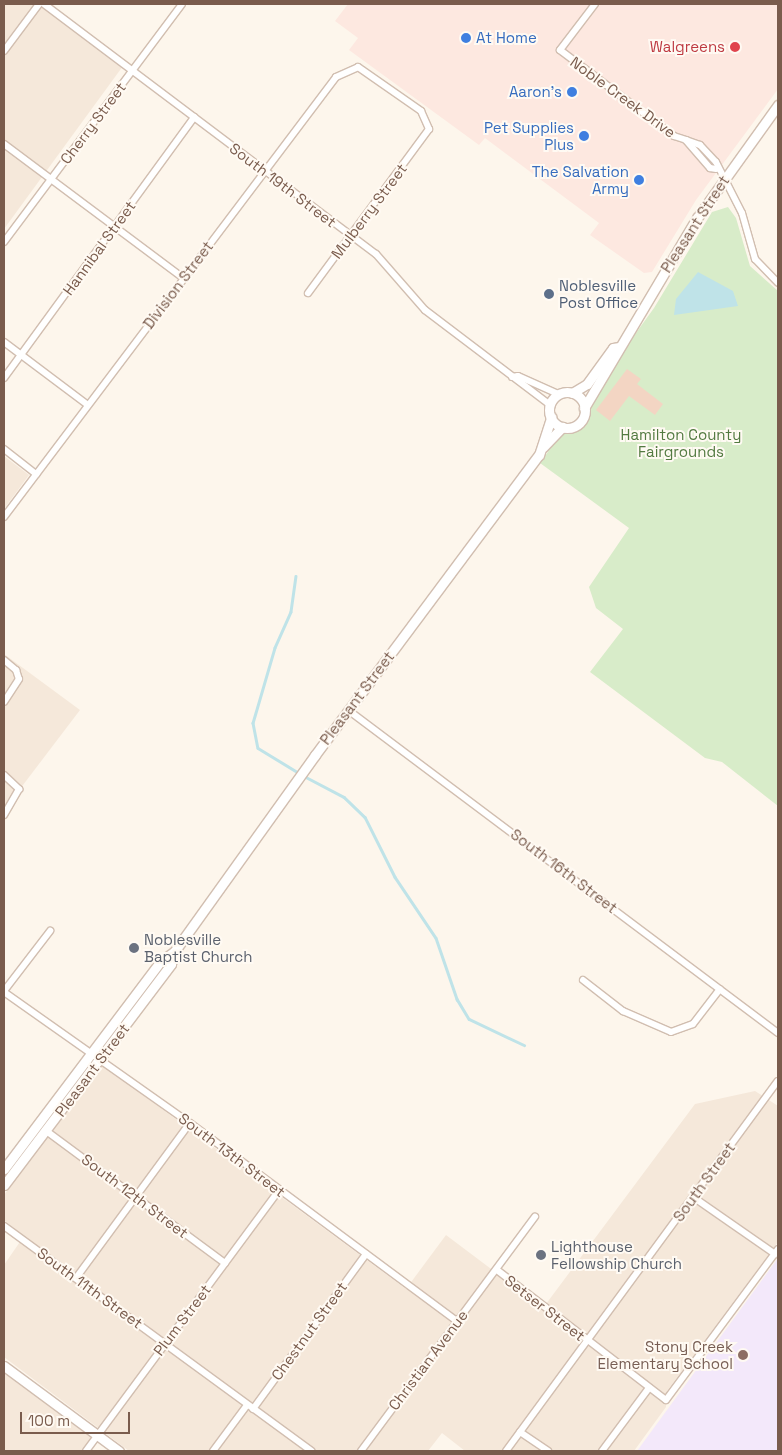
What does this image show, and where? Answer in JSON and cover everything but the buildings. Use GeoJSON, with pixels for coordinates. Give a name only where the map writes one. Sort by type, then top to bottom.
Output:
{"type":"FeatureCollection","features":[{"type":"Feature","properties":{"kind":"street"},"geometry":{"type":"LineString","coordinates":[[4,51],[39,4]]}},
{"type":"Feature","properties":{"kind":"street","name":"South 19th Street"},"geometry":{"type":"LineString","coordinates":[[44,4],[351,235],[387,264],[425,310],[550,405]]}},
{"type":"Feature","properties":{"kind":"street","name":"Cherry Street"},"geometry":{"type":"LineString","coordinates":[[4,242],[182,4]]}},
{"type":"Feature","properties":{"kind":"street","name":"Noble Creek Drive"},"geometry":{"type":"LineString","coordinates":[[595,4],[560,50],[674,136],[686,140],[690,138],[705,149],[716,162],[716,169],[724,178],[742,214],[755,259],[778,283]]}},
{"type":"Feature","properties":{"kind":"street","name":"Mulberry Street"},"geometry":{"type":"LineString","coordinates":[[308,293],[430,129],[421,111],[361,68]]}},
{"type":"Feature","properties":{"kind":"street","name":"Division Street"},"geometry":{"type":"LineString","coordinates":[[4,517],[339,74],[361,68]]}},
{"type":"Feature","properties":{"kind":"street","name":"Pleasant Street"},"geometry":{"type":"LineString","coordinates":[[584,408],[619,352],[618,347],[724,178],[778,106]]}},
{"type":"Feature","properties":{"kind":"street","name":"Hannibal Street"},"geometry":{"type":"LineString","coordinates":[[4,378],[194,117]]}},
{"type":"Feature","properties":{"kind":"street"},"geometry":{"type":"LineString","coordinates":[[4,144],[183,278]]}},
{"type":"Feature","properties":{"kind":"street"},"geometry":{"type":"LineString","coordinates":[[4,342],[88,405]]}},
{"type":"Feature","properties":{"kind":"street","name":"Pleasant Street"},"geometry":{"type":"LineString","coordinates":[[572,393],[588,384],[613,348],[618,347]]}},
{"type":"Feature","properties":{"kind":"street","name":"South 19th Street"},"geometry":{"type":"LineString","coordinates":[[512,377],[518,376],[558,394]]}},
{"type":"Feature","properties":{"kind":"street"},"geometry":{"type":"LineString","coordinates":[[572,393],[584,408],[578,423],[562,427],[551,418],[550,405],[558,394],[572,393]]}},
{"type":"Feature","properties":{"kind":"street","name":"Pleasant Street"},"geometry":{"type":"LineString","coordinates":[[543,447],[551,418]]}},
{"type":"Feature","properties":{"kind":"street","name":"Pleasant Street"},"geometry":{"type":"LineString","coordinates":[[4,1185],[172,964],[174,952],[348,710],[543,447],[562,427]]}},
{"type":"Feature","properties":{"kind":"street"},"geometry":{"type":"LineString","coordinates":[[4,449],[36,474]]}},
{"type":"Feature","properties":{"kind":"street"},"geometry":{"type":"LineString","coordinates":[[4,660],[18,677],[4,702]]}},
{"type":"Feature","properties":{"kind":"street","name":"South 16th Street"},"geometry":{"type":"LineString","coordinates":[[348,710],[778,1033]]}},
{"type":"Feature","properties":{"kind":"street"},"geometry":{"type":"LineString","coordinates":[[4,775],[19,789],[4,815]]}},
{"type":"Feature","properties":{"kind":"street"},"geometry":{"type":"LineString","coordinates":[[4,992],[50,931]]}},
{"type":"Feature","properties":{"kind":"street","name":"Pleasant Street"},"geometry":{"type":"LineString","coordinates":[[4,1169],[164,957],[174,952]]}},
{"type":"Feature","properties":{"kind":"street"},"geometry":{"type":"LineString","coordinates":[[583,980],[617,1008],[671,1032],[693,1024],[720,989]]}},
{"type":"Feature","properties":{"kind":"street","name":"South 13th Street"},"geometry":{"type":"LineString","coordinates":[[4,992],[190,1123],[457,1321]]}},
{"type":"Feature","properties":{"kind":"street","name":"South Street"},"geometry":{"type":"LineString","coordinates":[[506,1451],[778,1081]]}},
{"type":"Feature","properties":{"kind":"street"},"geometry":{"type":"LineString","coordinates":[[76,1278],[190,1123]]}},
{"type":"Feature","properties":{"kind":"street","name":"South 12th Street"},"geometry":{"type":"LineString","coordinates":[[45,1130],[224,1263]]}},
{"type":"Feature","properties":{"kind":"street","name":"Plum Street"},"geometry":{"type":"LineString","coordinates":[[86,1451],[279,1190]]}},
{"type":"Feature","properties":{"kind":"street"},"geometry":{"type":"LineString","coordinates":[[694,1197],[776,1252]]}},
{"type":"Feature","properties":{"kind":"street","name":"Christian Avenue"},"geometry":{"type":"LineString","coordinates":[[361,1451],[535,1217]]}},
{"type":"Feature","properties":{"kind":"street","name":"South 11th Street"},"geometry":{"type":"LineString","coordinates":[[4,1226],[311,1451]]}},
{"type":"Feature","properties":{"kind":"street","name":"Setser Street"},"geometry":{"type":"LineString","coordinates":[[497,1270],[666,1400],[776,1252]]}},
{"type":"Feature","properties":{"kind":"street","name":"Chestnut Street"},"geometry":{"type":"LineString","coordinates":[[213,1451],[250,1407],[366,1254]]}},
{"type":"Feature","properties":{"kind":"street"},"geometry":{"type":"LineString","coordinates":[[4,1366],[119,1451]]}},
{"type":"Feature","properties":{"kind":"street"},"geometry":{"type":"LineString","coordinates":[[602,1451],[649,1388]]}},
{"type":"Feature","properties":{"kind":"street"},"geometry":{"type":"LineString","coordinates":[[520,1432],[548,1451]]}},
{"type":"Feature","properties":{"kind":"shaded area"},"geometry":{"type":"Polygon","coordinates":[[[4,4],[37,4],[123,66],[4,229],[4,4]]]}},
{"type":"Feature","properties":{"kind":"shaded area"},"geometry":{"type":"Polygon","coordinates":[[[348,4],[778,4],[778,89],[696,200],[652,272],[644,273],[590,235],[599,223],[485,138],[479,145],[349,50],[358,38],[335,21],[348,4]]]}},
{"type":"Feature","properties":{"kind":"shaded area"},"geometry":{"type":"Polygon","coordinates":[[[4,456],[29,475],[4,509],[4,456]]]}},
{"type":"Feature","properties":{"kind":"shaded area"},"geometry":{"type":"Polygon","coordinates":[[[4,654],[80,710],[4,810],[4,654]]]}},
{"type":"Feature","properties":{"kind":"shaded area"},"geometry":{"type":"Polygon","coordinates":[[[101,1064],[406,1289],[446,1235],[543,1308],[695,1104],[755,1091],[778,1106],[778,1242],[667,1391],[666,1407],[634,1451],[465,1451],[442,1433],[428,1451],[129,1451],[4,1357],[4,1265],[24,1236],[4,1220],[4,1195],[101,1064]]]}},
{"type":"Feature","properties":{"kind":"shaded area","name":"Stony Creek Elementary School"},"geometry":{"type":"Polygon","coordinates":[[[778,1258],[778,1451],[637,1451],[778,1258]]]}},
{"type":"Feature","properties":{"kind":"shaded area"},"geometry":{"type":"Polygon","coordinates":[[[4,1371],[93,1436],[82,1451],[4,1451],[4,1371]]]}},
{"type":"Feature","properties":{"kind":"green space","name":"Hamilton County Fairgrounds"},"geometry":{"type":"Polygon","coordinates":[[[728,207],[736,218],[750,266],[778,291],[778,806],[722,762],[705,758],[590,672],[623,629],[596,608],[589,587],[629,528],[540,463],[560,435],[581,424],[594,391],[654,308],[712,212],[728,207]]]}},
{"type":"Feature","properties":{"kind":"water"},"geometry":{"type":"Polygon","coordinates":[[[698,272],[733,291],[738,306],[674,315],[676,299],[698,272]]]}},
{"type":"Feature","properties":{"kind":"waterway"},"geometry":{"type":"LineString","coordinates":[[296,576],[291,612],[275,648],[253,723],[258,748],[299,773]]}},
{"type":"Feature","properties":{"kind":"waterway"},"geometry":{"type":"LineString","coordinates":[[304,776],[344,797],[365,817],[395,877],[436,938],[457,999],[469,1019],[524,1045]]}},
{"type":"Feature","properties":{"kind":"place","name":"At Home"},"geometry":{"type":"Point","coordinates":[466,38]}},
{"type":"Feature","properties":{"kind":"place","name":"Walgreens"},"geometry":{"type":"Point","coordinates":[735,47]}},
{"type":"Feature","properties":{"kind":"place","name":"Aaron's"},"geometry":{"type":"Point","coordinates":[572,92]}},
{"type":"Feature","properties":{"kind":"place","name":"Pet Supplies Plus"},"geometry":{"type":"Point","coordinates":[584,136]}},
{"type":"Feature","properties":{"kind":"place","name":"The Salvation Army"},"geometry":{"type":"Point","coordinates":[639,180]}},
{"type":"Feature","properties":{"kind":"place","name":"Noblesville Post Office"},"geometry":{"type":"Point","coordinates":[549,294]}},
{"type":"Feature","properties":{"kind":"place","name":"Noblesville Baptist Church"},"geometry":{"type":"Point","coordinates":[134,948]}},
{"type":"Feature","properties":{"kind":"place","name":"Lighthouse Fellowship Church"},"geometry":{"type":"Point","coordinates":[541,1255]}},
{"type":"Feature","properties":{"kind":"place","name":"Stony Creek Elementary School"},"geometry":{"type":"Point","coordinates":[743,1355]}}]}
